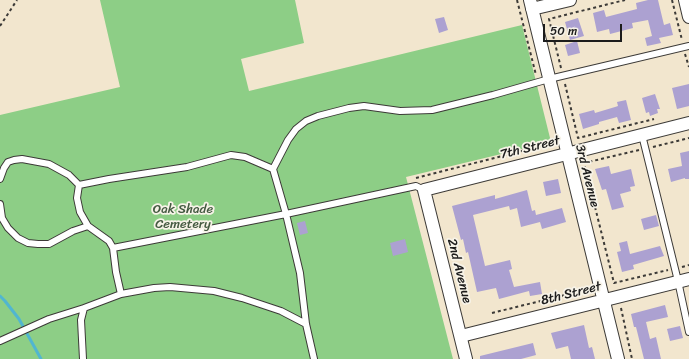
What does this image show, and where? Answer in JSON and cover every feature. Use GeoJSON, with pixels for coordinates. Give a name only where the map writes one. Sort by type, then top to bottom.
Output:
{"type":"FeatureCollection","features":[{"type":"Feature","properties":{"kind":"street"},"geometry":{"type":"LineString","coordinates":[[531,5],[570,0]]}},
{"type":"Feature","properties":{"kind":"street"},"geometry":{"type":"LineString","coordinates":[[685,0],[689,17]]}},
{"type":"Feature","properties":{"kind":"street","name":"3rd Avenue"},"geometry":{"type":"LineString","coordinates":[[531,5],[543,81],[567,153],[618,359]]}},
{"type":"Feature","properties":{"kind":"street","name":"7th Street"},"geometry":{"type":"LineString","coordinates":[[424,190],[567,153],[689,124]]}},
{"type":"Feature","properties":{"kind":"street","name":"2nd Avenue"},"geometry":{"type":"LineString","coordinates":[[424,190],[466,359]]}},
{"type":"Feature","properties":{"kind":"street","name":"8th Street"},"geometry":{"type":"LineString","coordinates":[[461,336],[684,280]]}},
{"type":"Feature","properties":{"kind":"lane"},"geometry":{"type":"LineString","coordinates":[[314,359],[306,324],[300,273],[274,169],[288,140],[296,129],[306,121],[318,116],[364,106],[400,111],[432,110],[563,76],[686,47]]}},
{"type":"Feature","properties":{"kind":"lane"},"geometry":{"type":"LineString","coordinates":[[642,135],[675,268],[684,280],[689,332]]}},
{"type":"Feature","properties":{"kind":"lane"},"geometry":{"type":"LineString","coordinates":[[79,184],[109,178],[187,167],[230,156],[245,157],[274,169]]}},
{"type":"Feature","properties":{"kind":"lane"},"geometry":{"type":"LineString","coordinates":[[0,179],[8,162],[22,159],[49,164],[61,169],[79,184]]}},
{"type":"Feature","properties":{"kind":"lane"},"geometry":{"type":"LineString","coordinates":[[79,184],[77,198],[80,212],[88,226],[109,241],[113,248],[121,294]]}},
{"type":"Feature","properties":{"kind":"lane"},"geometry":{"type":"LineString","coordinates":[[113,248],[286,214],[416,186],[424,190]]}},
{"type":"Feature","properties":{"kind":"lane"},"geometry":{"type":"LineString","coordinates":[[0,204],[2,218],[8,228],[18,238],[28,243],[49,244],[73,231],[88,226]]}},
{"type":"Feature","properties":{"kind":"lane"},"geometry":{"type":"LineString","coordinates":[[0,341],[32,328],[49,319],[121,294],[154,288],[170,287],[214,291],[242,298],[274,309],[306,324]]}},
{"type":"Feature","properties":{"kind":"lane"},"geometry":{"type":"LineString","coordinates":[[83,359],[81,320],[84,308]]}},
{"type":"Feature","properties":{"kind":"path"},"geometry":{"type":"LineString","coordinates":[[0,26],[17,0]]}},
{"type":"Feature","properties":{"kind":"path"},"geometry":{"type":"LineString","coordinates":[[517,0],[543,81]]}},
{"type":"Feature","properties":{"kind":"path"},"geometry":{"type":"LineString","coordinates":[[625,0],[549,19],[578,138],[659,118]]}},
{"type":"Feature","properties":{"kind":"path"},"geometry":{"type":"LineString","coordinates":[[672,0],[686,47],[689,67]]}},
{"type":"Feature","properties":{"kind":"path"},"geometry":{"type":"LineString","coordinates":[[409,179],[553,144],[551,136]]}},
{"type":"Feature","properties":{"kind":"path"},"geometry":{"type":"LineString","coordinates":[[689,138],[584,164],[614,283],[689,265]]}},
{"type":"Feature","properties":{"kind":"path"},"geometry":{"type":"LineString","coordinates":[[492,313],[589,289],[587,282]]}},
{"type":"Feature","properties":{"kind":"path"},"geometry":{"type":"LineString","coordinates":[[628,307],[620,308],[632,359]]}},
{"type":"Feature","properties":{"kind":"green space","name":"Oak Shade Cemetery"},"geometry":{"type":"Polygon","coordinates":[[[100,0],[295,0],[304,43],[241,59],[249,91],[522,25],[551,142],[406,177],[453,359],[0,359],[0,115],[120,87],[100,0]]]}},
{"type":"Feature","properties":{"kind":"building"},"geometry":{"type":"Polygon","coordinates":[[[648,0],[658,0],[664,25],[670,23],[673,35],[659,38],[661,43],[647,46],[645,38],[652,36],[648,20],[632,23],[633,28],[610,34],[609,29],[597,32],[593,13],[604,10],[606,17],[637,9],[636,3],[648,0]]]}},
{"type":"Feature","properties":{"kind":"building"},"geometry":{"type":"Polygon","coordinates":[[[444,17],[448,30],[439,33],[435,19],[444,17]]]}},
{"type":"Feature","properties":{"kind":"building"},"geometry":{"type":"Polygon","coordinates":[[[578,18],[584,36],[570,40],[565,22],[578,18]]]}},
{"type":"Feature","properties":{"kind":"building"},"geometry":{"type":"Polygon","coordinates":[[[577,41],[580,53],[568,56],[565,45],[577,41]]]}},
{"type":"Feature","properties":{"kind":"building"},"geometry":{"type":"Polygon","coordinates":[[[689,84],[689,106],[677,109],[672,88],[689,84]]]}},
{"type":"Feature","properties":{"kind":"building"},"geometry":{"type":"Polygon","coordinates":[[[655,94],[660,109],[657,109],[658,113],[650,116],[649,112],[646,113],[642,98],[655,94]]]}},
{"type":"Feature","properties":{"kind":"building"},"geometry":{"type":"Polygon","coordinates":[[[626,100],[631,120],[619,123],[617,117],[599,122],[599,124],[583,129],[579,114],[594,110],[595,113],[618,106],[617,102],[626,100]]]}},
{"type":"Feature","properties":{"kind":"building"},"geometry":{"type":"Polygon","coordinates":[[[689,151],[689,179],[685,178],[671,182],[668,169],[682,166],[680,153],[689,151]]]}},
{"type":"Feature","properties":{"kind":"building"},"geometry":{"type":"Polygon","coordinates":[[[609,166],[611,174],[631,169],[635,186],[630,187],[631,191],[620,194],[624,207],[612,210],[606,189],[602,190],[595,169],[609,166]]]}},
{"type":"Feature","properties":{"kind":"building"},"geometry":{"type":"Polygon","coordinates":[[[558,179],[561,193],[546,196],[543,182],[558,179]]]}},
{"type":"Feature","properties":{"kind":"building"},"geometry":{"type":"Polygon","coordinates":[[[527,190],[532,211],[535,210],[536,215],[562,208],[566,222],[542,229],[540,222],[521,227],[517,208],[510,210],[509,206],[473,215],[485,266],[510,260],[512,269],[509,270],[514,287],[540,282],[542,294],[530,296],[529,291],[499,299],[496,288],[477,292],[468,252],[466,253],[463,239],[461,240],[452,206],[495,195],[495,199],[527,190]]]}},
{"type":"Feature","properties":{"kind":"building"},"geometry":{"type":"Polygon","coordinates":[[[656,215],[659,226],[644,230],[641,219],[656,215]]]}},
{"type":"Feature","properties":{"kind":"building"},"geometry":{"type":"Polygon","coordinates":[[[305,221],[308,233],[300,235],[297,223],[305,221]]]}},
{"type":"Feature","properties":{"kind":"building"},"geometry":{"type":"Polygon","coordinates":[[[405,239],[408,252],[393,256],[390,243],[405,239]]]}},
{"type":"Feature","properties":{"kind":"building"},"geometry":{"type":"Polygon","coordinates":[[[627,241],[630,254],[660,246],[664,256],[633,265],[634,269],[622,272],[617,252],[621,251],[619,243],[627,241]]]}},
{"type":"Feature","properties":{"kind":"building"},"geometry":{"type":"Polygon","coordinates":[[[665,305],[668,317],[646,322],[650,339],[656,337],[661,359],[644,359],[631,314],[665,305]]]}},
{"type":"Feature","properties":{"kind":"building"},"geometry":{"type":"Polygon","coordinates":[[[584,325],[589,348],[592,347],[595,359],[571,359],[568,346],[556,349],[551,333],[584,325]]]}},
{"type":"Feature","properties":{"kind":"building"},"geometry":{"type":"Polygon","coordinates":[[[680,326],[683,338],[670,341],[667,329],[680,326]]]}},
{"type":"Feature","properties":{"kind":"building"},"geometry":{"type":"Polygon","coordinates":[[[533,343],[536,355],[521,359],[480,359],[480,356],[533,343]]]}},
{"type":"Feature","properties":{"kind":"waterway"},"geometry":{"type":"LineString","coordinates":[[0,296],[19,319],[41,359]]}}]}
